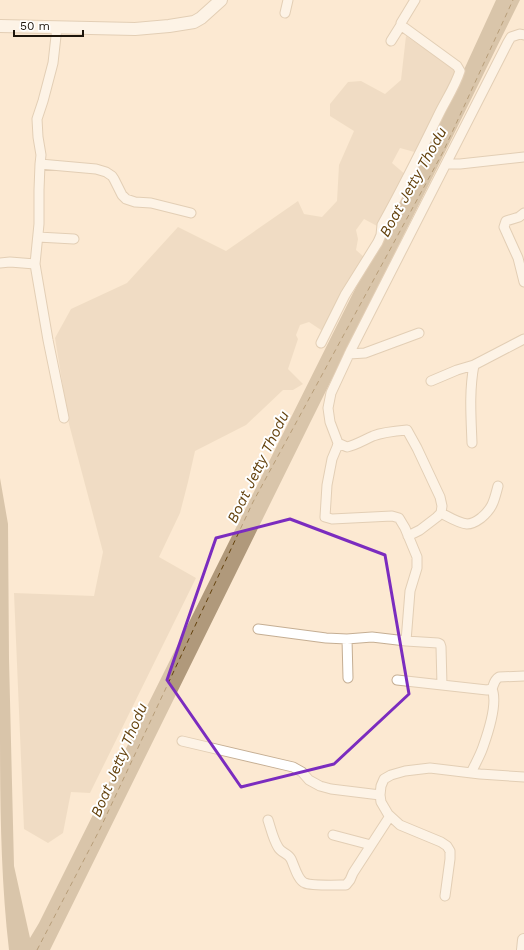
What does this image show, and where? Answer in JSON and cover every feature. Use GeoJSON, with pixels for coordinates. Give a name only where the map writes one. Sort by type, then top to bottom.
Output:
{"type":"FeatureCollection","features":[{"type":"Feature","properties":{"kind":"main road"},"geometry":{"type":"LineString","coordinates":[[0,26],[135,29],[169,26],[194,22],[201,18],[221,0]]}},
{"type":"Feature","properties":{"kind":"main road"},"geometry":{"type":"LineString","coordinates":[[524,940],[524,950]]}},
{"type":"Feature","properties":{"kind":"street"},"geometry":{"type":"LineString","coordinates":[[285,13],[288,0]]}},
{"type":"Feature","properties":{"kind":"street"},"geometry":{"type":"LineString","coordinates":[[391,41],[402,25],[415,0]]}},
{"type":"Feature","properties":{"kind":"street"},"geometry":{"type":"LineString","coordinates":[[321,343],[345,295],[378,242],[381,235],[382,225],[417,160],[439,113],[458,79],[460,72],[457,66],[402,25]]}},
{"type":"Feature","properties":{"kind":"street"},"geometry":{"type":"LineString","coordinates":[[57,27],[53,63],[37,119],[41,155],[39,190],[40,212],[35,264],[48,340],[64,418]]}},
{"type":"Feature","properties":{"kind":"street"},"geometry":{"type":"LineString","coordinates":[[406,641],[410,591],[417,568],[417,557],[399,518],[392,516],[332,519],[325,517],[328,479],[332,459],[338,442],[330,422],[328,408],[331,393],[349,354],[508,42],[511,37],[520,34],[524,35]]}},
{"type":"Feature","properties":{"kind":"street"},"geometry":{"type":"LineString","coordinates":[[446,164],[524,158]]}},
{"type":"Feature","properties":{"kind":"street"},"geometry":{"type":"LineString","coordinates":[[40,164],[96,169],[106,172],[114,178],[122,195],[126,199],[135,202],[151,203],[191,213]]}},
{"type":"Feature","properties":{"kind":"street"},"geometry":{"type":"LineString","coordinates":[[524,213],[506,221],[504,227],[518,258],[524,282]]}},
{"type":"Feature","properties":{"kind":"street"},"geometry":{"type":"LineString","coordinates":[[38,237],[74,239]]}},
{"type":"Feature","properties":{"kind":"street"},"geometry":{"type":"LineString","coordinates":[[0,263],[10,262],[35,264]]}},
{"type":"Feature","properties":{"kind":"street"},"geometry":{"type":"LineString","coordinates":[[349,354],[365,353],[419,333]]}},
{"type":"Feature","properties":{"kind":"street"},"geometry":{"type":"LineString","coordinates":[[432,381],[457,370],[474,366],[524,339]]}},
{"type":"Feature","properties":{"kind":"street"},"geometry":{"type":"LineString","coordinates":[[472,443],[471,402],[474,366]]}},
{"type":"Feature","properties":{"kind":"street"},"geometry":{"type":"LineString","coordinates":[[338,442],[347,447],[354,446],[374,436],[391,431],[407,430],[440,497],[442,506],[441,512],[437,518],[420,530],[408,536]]}},
{"type":"Feature","properties":{"kind":"street"},"geometry":{"type":"LineString","coordinates":[[441,512],[455,520],[467,524],[477,522],[489,511],[498,486]]}},
{"type":"Feature","properties":{"kind":"street"},"geometry":{"type":"LineString","coordinates":[[258,629],[319,637],[347,639],[372,637],[438,643],[440,644],[442,686]]}},
{"type":"Feature","properties":{"kind":"street"},"geometry":{"type":"LineString","coordinates":[[347,639],[348,678]]}},
{"type":"Feature","properties":{"kind":"street"},"geometry":{"type":"LineString","coordinates":[[471,773],[483,748],[490,726],[494,707],[492,689],[494,681],[496,678],[500,677],[524,676]]}},
{"type":"Feature","properties":{"kind":"street"},"geometry":{"type":"LineString","coordinates":[[397,680],[480,690],[492,689]]}},
{"type":"Feature","properties":{"kind":"street"},"geometry":{"type":"LineString","coordinates":[[182,741],[293,767],[302,772],[309,780],[320,786],[331,789],[380,795]]}},
{"type":"Feature","properties":{"kind":"street"},"geometry":{"type":"LineString","coordinates":[[445,896],[450,851],[447,846],[441,842],[400,825],[388,814],[381,802],[380,795],[381,786],[384,779],[398,773],[430,768],[480,774],[524,777]]}},
{"type":"Feature","properties":{"kind":"street"},"geometry":{"type":"LineString","coordinates":[[268,820],[278,847],[290,857],[301,880],[305,883],[346,885],[390,816]]}},
{"type":"Feature","properties":{"kind":"street"},"geometry":{"type":"LineString","coordinates":[[333,835],[371,845]]}},
{"type":"Feature","properties":{"kind":"highlighted area"},"geometry":{"type":"Polygon","coordinates":[[[290,519],[385,555],[409,694],[334,764],[241,787],[167,680],[216,538],[290,519]]]}},
{"type":"Feature","properties":{"kind":"shaded area"},"geometry":{"type":"Polygon","coordinates":[[[406,36],[457,71],[418,153],[400,148],[392,163],[406,175],[379,227],[364,219],[356,230],[358,239],[356,250],[364,257],[324,332],[309,322],[300,325],[296,335],[298,339],[288,369],[303,384],[293,390],[283,390],[246,425],[195,451],[180,513],[159,557],[196,578],[90,793],[71,792],[63,833],[48,843],[24,829],[14,593],[94,596],[103,552],[69,424],[55,338],[71,309],[127,283],[178,227],[226,251],[298,201],[304,214],[322,217],[337,201],[339,165],[354,131],[330,116],[330,104],[348,82],[361,81],[385,94],[401,80],[406,36]]]}},
{"type":"Feature","properties":{"kind":"water","name":"Boat Jetty Thodu"},"geometry":{"type":"Polygon","coordinates":[[[496,0],[520,0],[50,950],[9,950],[2,862],[0,803],[0,478],[8,524],[9,659],[14,866],[30,938],[39,923],[445,111],[496,0]]]}},
{"type":"Feature","properties":{"kind":"ferry route"},"geometry":{"type":"LineString","coordinates":[[37,950],[100,829],[253,502],[443,152],[513,0]]}}]}
